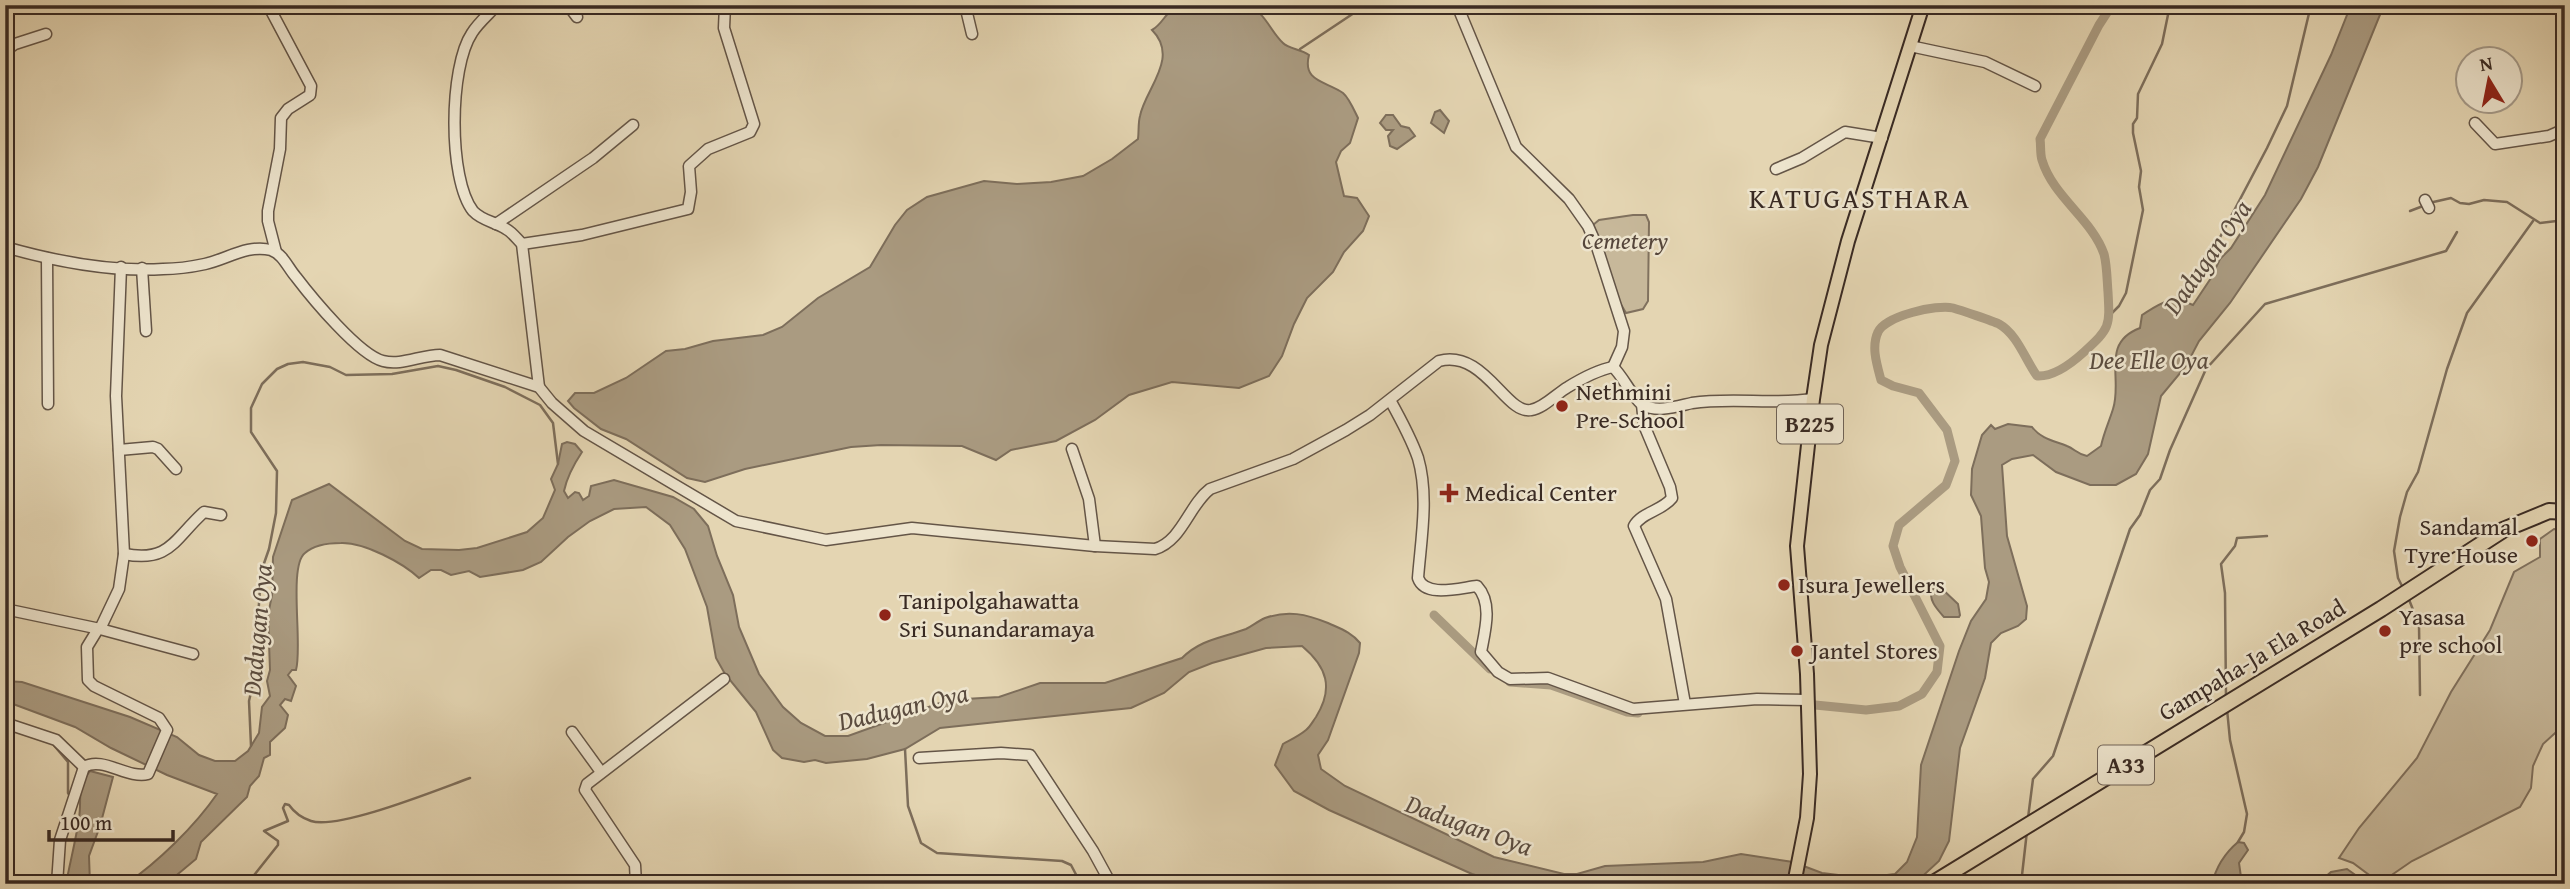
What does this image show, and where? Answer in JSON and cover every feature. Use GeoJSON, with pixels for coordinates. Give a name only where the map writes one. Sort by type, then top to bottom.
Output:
{"type":"FeatureCollection","features":[{"type":"Feature","properties":{"kind":"highway","name":"Gampaha-Ja Ela Road"},"geometry":{"type":"LineString","coordinates":[[1932,884],[2406,593],[2503,530],[2549,511],[2565,512]]}},
{"type":"Feature","properties":{"kind":"main road","name":"B225"},"geometry":{"type":"LineString","coordinates":[[1794,884],[1807,818],[1810,774],[1808,700],[1797,546],[1813,399],[1821,345],[1848,241],[1923,5]]}},
{"type":"Feature","properties":{"kind":"street"},"geometry":{"type":"LineString","coordinates":[[5,13],[20,5]]}},
{"type":"Feature","properties":{"kind":"street"},"geometry":{"type":"LineString","coordinates":[[268,5],[311,86],[310,95],[288,109],[281,118],[280,149],[268,211],[276,252],[319,304],[370,356],[384,362],[400,362],[427,355],[440,355],[538,387],[584,431],[736,521],[827,540],[912,528],[1145,550],[1163,547],[1174,536],[1203,494],[1210,489],[1293,459],[1346,430],[1390,400],[1439,360],[1450,358],[1465,362],[1487,377],[1519,409],[1529,411],[1541,406],[1569,386],[1613,366],[1622,347],[1624,331],[1600,255],[1581,215],[1569,199],[1516,147],[1457,5]]}},
{"type":"Feature","properties":{"kind":"street"},"geometry":{"type":"LineString","coordinates":[[497,5],[471,34],[461,59],[455,87],[455,132],[464,196],[475,213],[507,229],[522,244],[538,387]]}},
{"type":"Feature","properties":{"kind":"street"},"geometry":{"type":"LineString","coordinates":[[568,5],[577,18]]}},
{"type":"Feature","properties":{"kind":"street"},"geometry":{"type":"LineString","coordinates":[[522,244],[582,235],[688,209],[691,192],[689,166],[708,149],[750,132],[754,124],[724,29],[724,5]]}},
{"type":"Feature","properties":{"kind":"street"},"geometry":{"type":"LineString","coordinates":[[965,5],[972,34]]}},
{"type":"Feature","properties":{"kind":"street"},"geometry":{"type":"LineString","coordinates":[[5,51],[15,44],[46,34]]}},
{"type":"Feature","properties":{"kind":"street"},"geometry":{"type":"LineString","coordinates":[[1910,46],[1985,62],[2035,86]]}},
{"type":"Feature","properties":{"kind":"street"},"geometry":{"type":"LineString","coordinates":[[2475,123],[2495,144],[2549,136],[2565,129]]}},
{"type":"Feature","properties":{"kind":"street"},"geometry":{"type":"LineString","coordinates":[[496,224],[593,158],[633,125]]}},
{"type":"Feature","properties":{"kind":"street"},"geometry":{"type":"LineString","coordinates":[[1776,169],[1802,158],[1845,132],[1882,138]]}},
{"type":"Feature","properties":{"kind":"street"},"geometry":{"type":"LineString","coordinates":[[5,247],[47,258],[97,266],[161,270],[206,264],[243,251],[263,248],[276,252]]}},
{"type":"Feature","properties":{"kind":"street"},"geometry":{"type":"LineString","coordinates":[[47,258],[48,404]]}},
{"type":"Feature","properties":{"kind":"street"},"geometry":{"type":"LineString","coordinates":[[84,767],[93,764],[138,776],[148,774],[167,730],[159,718],[94,686],[88,677],[87,647],[119,589],[124,554],[116,396],[121,267]]}},
{"type":"Feature","properties":{"kind":"street"},"geometry":{"type":"LineString","coordinates":[[142,268],[146,331]]}},
{"type":"Feature","properties":{"kind":"street"},"geometry":{"type":"LineString","coordinates":[[1613,366],[1642,404],[1644,425],[1670,487],[1672,498],[1667,504],[1637,520],[1634,526],[1666,599],[1685,704]]}},
{"type":"Feature","properties":{"kind":"street"},"geometry":{"type":"LineString","coordinates":[[1642,404],[1664,408],[1709,401],[1775,402],[1813,399]]}},
{"type":"Feature","properties":{"kind":"street"},"geometry":{"type":"LineString","coordinates":[[1390,400],[1418,459],[1422,481],[1423,520],[1418,578],[1425,588],[1434,590],[1477,586],[1484,594],[1486,622],[1481,652],[1489,663],[1510,679],[1548,678],[1633,709],[1757,699],[1808,700]]}},
{"type":"Feature","properties":{"kind":"street"},"geometry":{"type":"LineString","coordinates":[[119,450],[158,449],[176,469]]}},
{"type":"Feature","properties":{"kind":"street"},"geometry":{"type":"LineString","coordinates":[[1072,449],[1089,499],[1095,547]]}},
{"type":"Feature","properties":{"kind":"street"},"geometry":{"type":"LineString","coordinates":[[124,554],[136,557],[155,556],[181,537],[204,512],[221,515]]}},
{"type":"Feature","properties":{"kind":"street"},"geometry":{"type":"LineString","coordinates":[[5,609],[99,629],[193,654]]}},
{"type":"Feature","properties":{"kind":"street"},"geometry":{"type":"LineString","coordinates":[[636,884],[635,865],[585,790],[587,783],[724,679]]}},
{"type":"Feature","properties":{"kind":"street"},"geometry":{"type":"LineString","coordinates":[[5,723],[57,740],[84,767]]}},
{"type":"Feature","properties":{"kind":"street"},"geometry":{"type":"LineString","coordinates":[[572,732],[601,772]]}},
{"type":"Feature","properties":{"kind":"street"},"geometry":{"type":"LineString","coordinates":[[919,758],[1001,753],[1030,755],[1100,862],[1111,884]]}},
{"type":"Feature","properties":{"kind":"street"},"geometry":{"type":"LineString","coordinates":[[57,884],[60,840],[84,767]]}},
{"type":"Feature","properties":{"kind":"green space","name":"Cemetery"},"geometry":{"type":"Polygon","coordinates":[[[1646,215],[1649,222],[1648,301],[1643,309],[1626,313],[1619,301],[1593,225],[1599,220],[1646,215]]]}},
{"type":"Feature","properties":{"kind":"green space"},"geometry":{"type":"Polygon","coordinates":[[[2554,529],[2565,532],[2565,724],[2543,744],[2533,766],[2531,788],[2520,807],[2412,861],[2380,883],[2353,863],[2339,858],[2359,828],[2417,758],[2451,692],[2490,630],[2514,572],[2540,557],[2540,539],[2554,529]]]}},
{"type":"Feature","properties":{"kind":"water"},"geometry":{"type":"Polygon","coordinates":[[[1178,5],[1246,5],[1253,8],[1283,43],[1309,55],[1309,71],[1312,76],[1343,93],[1358,118],[1350,143],[1341,151],[1336,162],[1344,196],[1357,198],[1369,216],[1363,231],[1344,252],[1333,272],[1307,298],[1282,356],[1269,376],[1239,388],[1172,382],[1129,395],[1095,420],[1056,441],[1011,450],[996,460],[962,446],[851,447],[745,469],[705,482],[687,478],[626,439],[601,429],[568,401],[575,393],[594,393],[626,378],[666,351],[713,341],[763,335],[782,327],[818,298],[870,267],[907,210],[927,197],[984,181],[1017,184],[1051,182],[1083,176],[1112,159],[1138,139],[1143,106],[1162,62],[1160,41],[1152,30],[1178,5]]]}},
{"type":"Feature","properties":{"kind":"water","name":"Dee Elle Oya"},"geometry":{"type":"Polygon","coordinates":[[[2351,5],[2384,5],[2318,167],[2301,199],[2230,303],[2199,341],[2186,366],[2161,396],[2148,454],[2136,474],[2116,485],[2090,485],[2056,472],[2033,455],[2012,459],[2002,465],[2007,536],[2027,606],[2026,619],[2018,626],[2001,633],[1991,643],[1985,678],[1960,748],[1949,841],[1939,861],[1914,884],[1782,884],[1767,877],[1740,876],[1719,881],[1701,879],[1684,884],[1505,884],[1472,874],[1329,810],[1294,791],[1275,765],[1283,744],[1306,730],[1316,717],[1325,697],[1326,687],[1322,670],[1302,646],[1266,648],[1212,663],[1189,672],[1164,693],[1131,708],[940,728],[905,749],[867,759],[826,763],[782,758],[773,750],[756,712],[725,674],[716,658],[707,607],[685,549],[670,525],[646,507],[614,509],[590,521],[541,562],[523,570],[480,577],[469,571],[451,575],[441,570],[431,570],[419,578],[383,554],[350,544],[322,545],[305,553],[297,573],[298,659],[296,670],[292,670],[288,675],[296,686],[291,701],[285,699],[280,705],[288,715],[285,728],[270,742],[270,755],[264,758],[259,776],[250,786],[247,797],[201,842],[196,859],[166,884],[126,884],[175,843],[217,794],[167,775],[75,727],[5,701],[5,681],[22,682],[130,717],[177,737],[199,755],[215,761],[235,761],[248,751],[259,733],[262,707],[270,696],[267,681],[270,670],[268,615],[272,595],[273,557],[292,500],[329,484],[405,541],[422,549],[477,548],[527,532],[543,518],[555,490],[551,479],[558,464],[562,444],[567,442],[575,444],[582,452],[565,486],[564,491],[568,498],[575,492],[579,493],[583,500],[589,496],[591,486],[614,480],[673,497],[694,509],[708,526],[733,595],[739,627],[759,674],[783,707],[801,723],[825,736],[848,736],[948,700],[999,697],[1040,683],[1105,683],[1182,658],[1204,643],[1246,629],[1265,618],[1297,614],[1337,627],[1360,643],[1359,653],[1328,740],[1318,755],[1321,769],[1345,786],[1494,857],[1564,874],[1577,874],[1605,866],[1703,862],[1741,854],[1793,862],[1822,873],[1863,878],[1895,874],[1907,862],[1917,837],[1921,765],[1959,651],[1971,621],[1986,599],[1989,582],[1985,568],[1981,516],[1971,495],[1972,469],[1982,435],[1991,425],[1995,429],[2008,424],[2032,427],[2044,437],[2087,456],[2101,446],[2113,409],[2115,363],[2120,343],[2140,328],[2142,315],[2160,304],[2178,301],[2193,305],[2220,259],[2231,248],[2265,195],[2331,55],[2351,5]]]}},
{"type":"Feature","properties":{"kind":"water"},"geometry":{"type":"Polygon","coordinates":[[[1440,110],[1449,121],[1444,133],[1431,123],[1435,112],[1440,110]]]}},
{"type":"Feature","properties":{"kind":"water"},"geometry":{"type":"Polygon","coordinates":[[[1386,115],[1393,115],[1401,126],[1409,128],[1415,136],[1397,149],[1390,146],[1388,136],[1393,130],[1386,130],[1380,123],[1386,115]]]}},
{"type":"Feature","properties":{"kind":"water"},"geometry":{"type":"Polygon","coordinates":[[[1940,587],[1958,604],[1959,617],[1944,617],[1934,604],[1932,589],[1940,587]]]}},
{"type":"Feature","properties":{"kind":"water"},"geometry":{"type":"Polygon","coordinates":[[[90,771],[113,777],[89,856],[90,884],[66,884],[78,826],[81,788],[90,771]]]}},
{"type":"Feature","properties":{"kind":"water"},"geometry":{"type":"Polygon","coordinates":[[[2238,842],[2244,843],[2248,850],[2239,863],[2242,884],[2212,884],[2222,861],[2238,842]]]}},
{"type":"Feature","properties":{"kind":"water"},"geometry":{"type":"Polygon","coordinates":[[[2347,869],[2368,884],[2317,884],[2331,872],[2347,869]]]}},
{"type":"Feature","properties":{"kind":"waterway"},"geometry":{"type":"LineString","coordinates":[[1300,49],[1366,5]]}},
{"type":"Feature","properties":{"kind":"waterway"},"geometry":{"type":"LineString","coordinates":[[1805,704],[1866,710],[1899,706],[1922,694],[1937,672],[1940,646],[1900,567],[1893,546],[1899,525],[1946,485],[1955,461],[1947,430],[1919,393],[1881,380],[1875,356],[1878,332],[1890,321],[1901,316],[1924,310],[1953,308],[2005,328],[2016,340],[2037,376],[2056,372],[2068,365],[2104,332],[2109,304],[2104,254],[2091,230],[2047,173],[2041,158],[2040,139],[2112,5]]}},
{"type":"Feature","properties":{"kind":"waterway"},"geometry":{"type":"LineString","coordinates":[[2109,316],[2126,293],[2143,210],[2139,187],[2141,171],[2133,133],[2138,94],[2162,44],[2170,5]]}},
{"type":"Feature","properties":{"kind":"waterway","name":"Dadugan Oya"},"geometry":{"type":"LineString","coordinates":[[2207,262],[2287,106],[2311,5]]}},
{"type":"Feature","properties":{"kind":"waterway"},"geometry":{"type":"LineString","coordinates":[[2429,203],[2451,198],[2469,204],[2484,200],[2507,202],[2540,223],[2565,220]]}},
{"type":"Feature","properties":{"kind":"waterway"},"geometry":{"type":"LineString","coordinates":[[2410,211],[2423,206]]}},
{"type":"Feature","properties":{"kind":"waterway"},"geometry":{"type":"LineString","coordinates":[[2403,588],[2398,578],[2394,551],[2400,517],[2407,492],[2418,472],[2447,369],[2467,313],[2533,221]]}},
{"type":"Feature","properties":{"kind":"waterway"},"geometry":{"type":"LineString","coordinates":[[2028,818],[2033,779],[2053,756],[2130,529],[2140,515],[2150,490],[2160,479],[2206,369],[2265,304],[2446,251],[2457,232]]}},
{"type":"Feature","properties":{"kind":"waterway","name":"Dadugan Oya"},"geometry":{"type":"LineString","coordinates":[[251,746],[249,701],[259,658],[261,572],[276,513],[277,471],[251,432],[251,408],[262,384],[277,369],[303,362],[330,367],[346,375],[392,374],[438,366],[456,370],[505,387],[540,405],[553,423],[558,464]]}},
{"type":"Feature","properties":{"kind":"waterway"},"geometry":{"type":"LineString","coordinates":[[2226,699],[2225,593],[2221,564],[2235,546],[2237,538],[2267,536]]}},
{"type":"Feature","properties":{"kind":"waterway"},"geometry":{"type":"LineString","coordinates":[[2408,597],[2419,625],[2420,695]]}},
{"type":"Feature","properties":{"kind":"waterway"},"geometry":{"type":"LineString","coordinates":[[1434,615],[1490,669]]}},
{"type":"Feature","properties":{"kind":"waterway"},"geometry":{"type":"LineString","coordinates":[[1510,682],[1551,685],[1627,712],[1638,713]]}},
{"type":"Feature","properties":{"kind":"waterway"},"geometry":{"type":"LineString","coordinates":[[2227,709],[2230,740],[2247,814],[2244,832],[2238,842]]}},
{"type":"Feature","properties":{"kind":"waterway"},"geometry":{"type":"LineString","coordinates":[[52,743],[68,762],[70,796]]}},
{"type":"Feature","properties":{"kind":"waterway"},"geometry":{"type":"LineString","coordinates":[[905,749],[908,806],[921,843],[937,853],[1062,861],[1071,865],[1081,884]]}},
{"type":"Feature","properties":{"kind":"waterway"},"geometry":{"type":"LineString","coordinates":[[247,884],[278,845],[278,841],[264,831],[288,821],[283,808],[285,804],[311,821],[343,820],[389,807],[470,778]]}},
{"type":"Feature","properties":{"kind":"waterway"},"geometry":{"type":"LineString","coordinates":[[2021,884],[2027,831]]}},
{"type":"Feature","properties":{"kind":"place","name":"Nethmini Pre-School"},"geometry":{"type":"Point","coordinates":[1562,406]}},
{"type":"Feature","properties":{"kind":"place","name":"Medical Center"},"geometry":{"type":"Point","coordinates":[1449,493]}},
{"type":"Feature","properties":{"kind":"place","name":"Sandamal Tyre House"},"geometry":{"type":"Point","coordinates":[2532,541]}},
{"type":"Feature","properties":{"kind":"place","name":"Isura Jewellers"},"geometry":{"type":"Point","coordinates":[1784,585]}},
{"type":"Feature","properties":{"kind":"place","name":"Tanipolgahawatta Sri Sunandaramaya"},"geometry":{"type":"Point","coordinates":[885,615]}},
{"type":"Feature","properties":{"kind":"place","name":"Yasasa pre school"},"geometry":{"type":"Point","coordinates":[2385,631]}},
{"type":"Feature","properties":{"kind":"place","name":"Jantel Stores"},"geometry":{"type":"Point","coordinates":[1797,651]}},
{"type":"Feature","properties":{"kind":"district","name":"KATUGASTHARA"},"geometry":{"type":"Point","coordinates":[1860,198]}}]}
